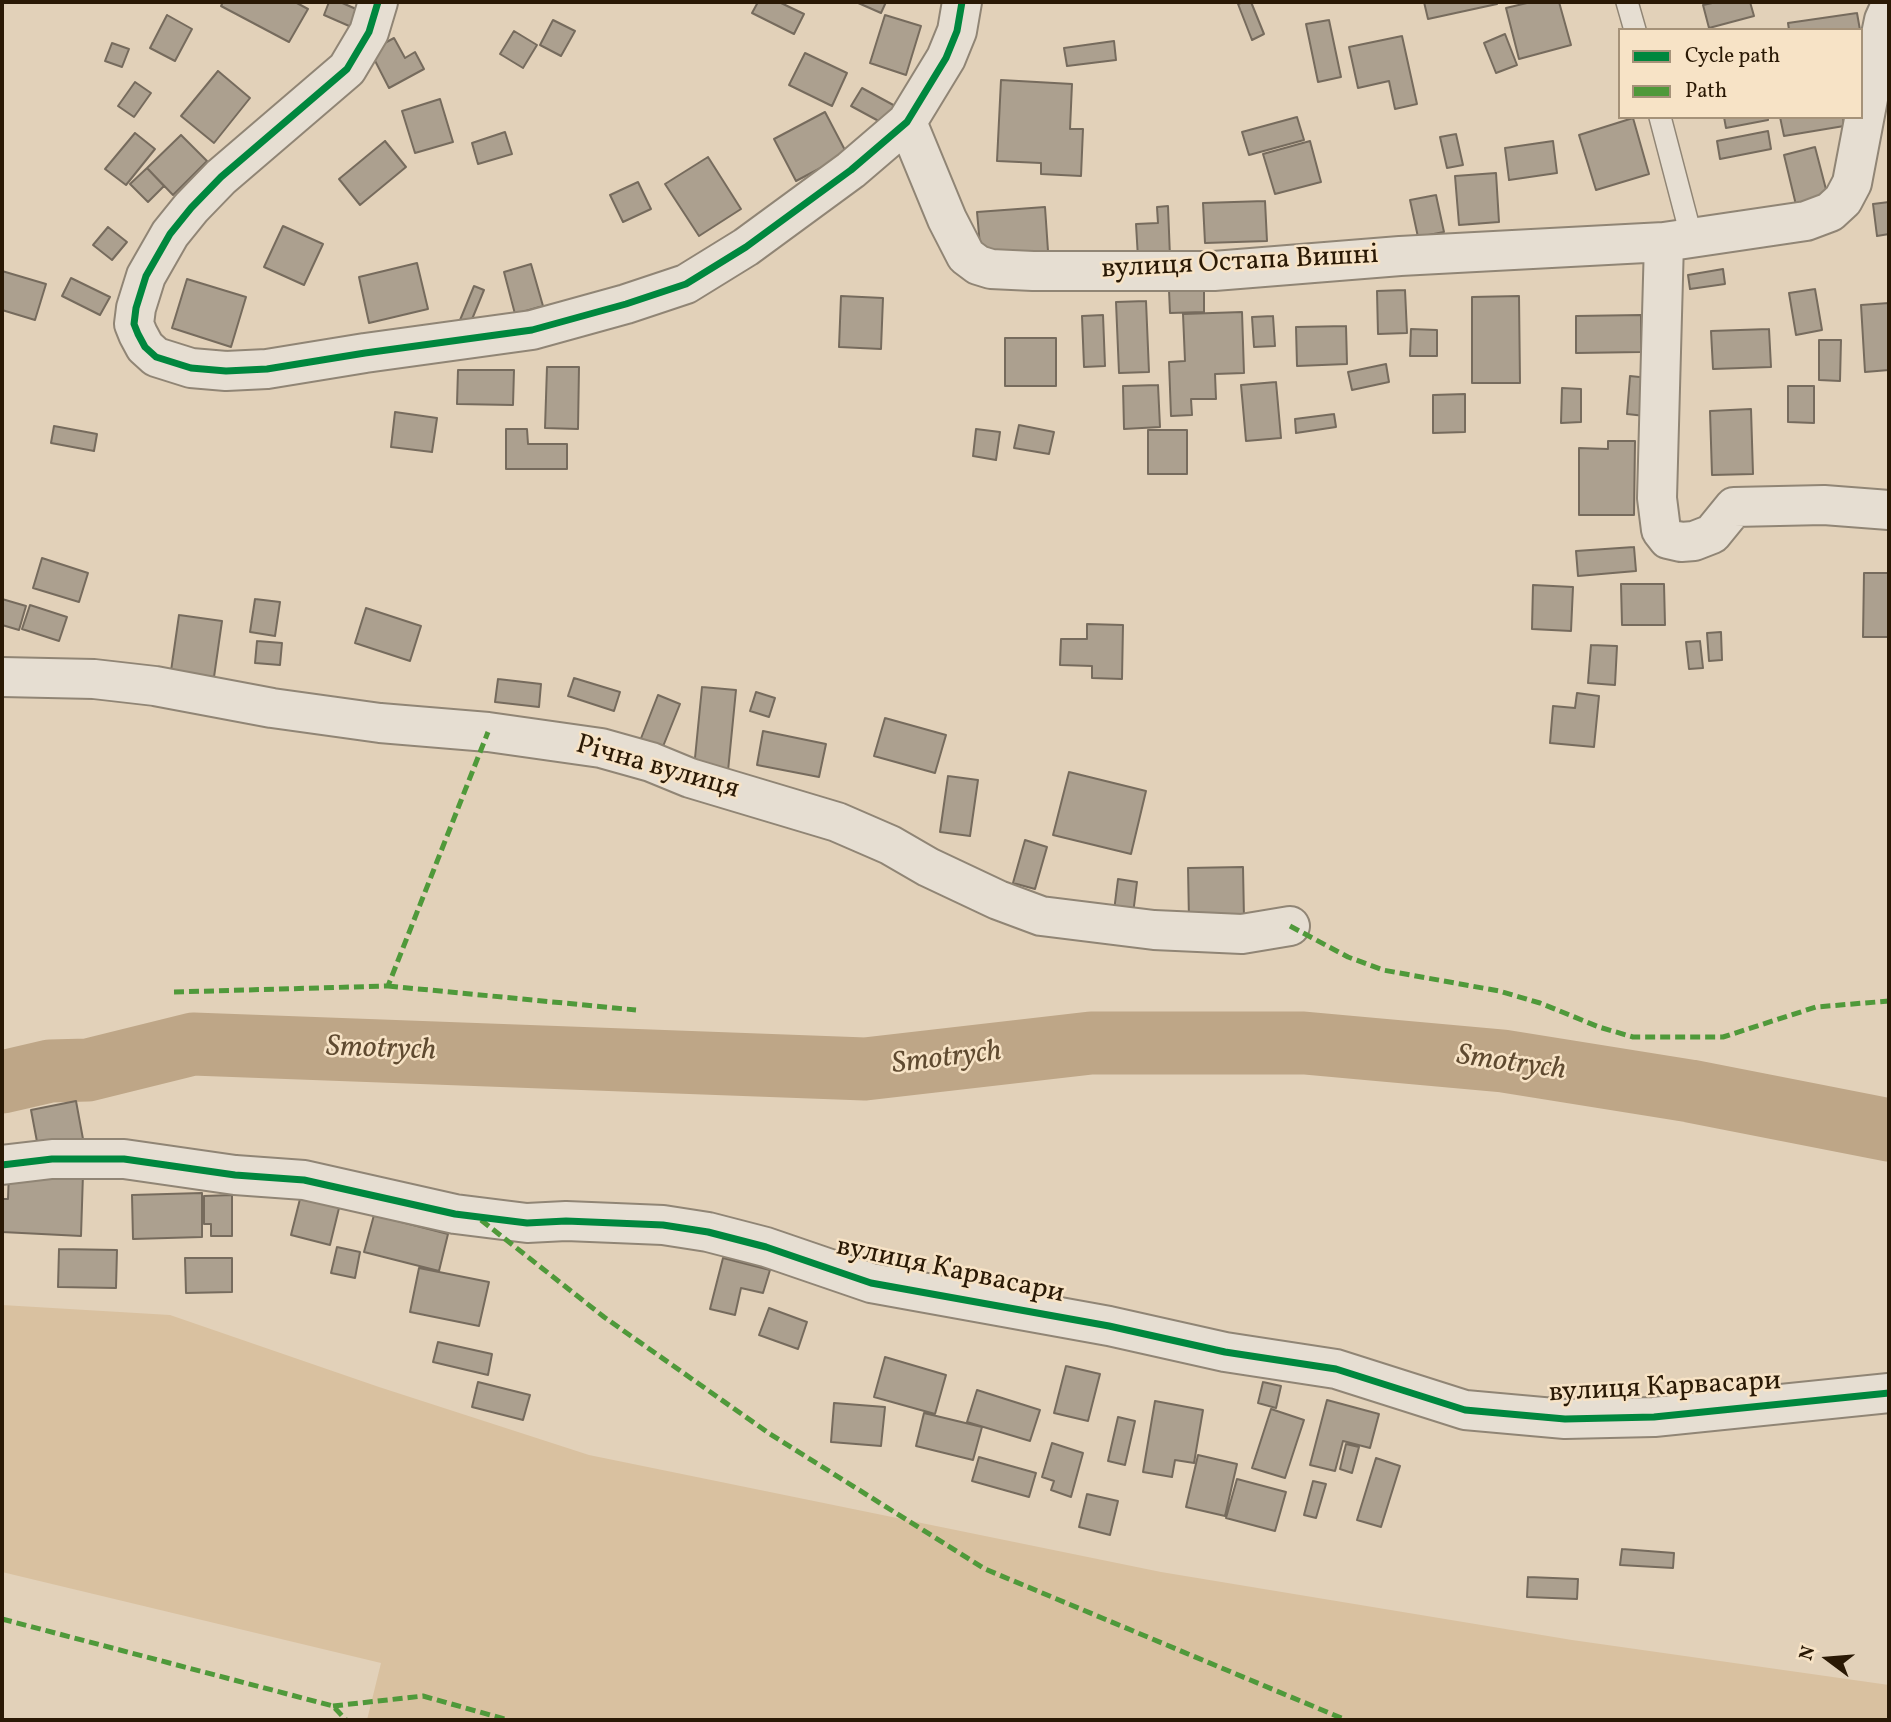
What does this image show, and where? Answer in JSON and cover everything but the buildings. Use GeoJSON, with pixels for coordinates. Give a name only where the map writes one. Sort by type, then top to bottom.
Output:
{"type":"FeatureCollection","features":[{"type":"Feature","properties":{"kind":"street"},"geometry":{"type":"LineString","coordinates":[[378,2],[369,32],[347,69],[221,177],[191,208],[155,257],[139,292],[134,324],[145,347],[156,357],[191,368],[226,371],[267,369],[532,330],[686,284],[746,247],[851,170],[906,122],[946,58],[957,31],[962,2]]}},
{"type":"Feature","properties":{"kind":"street","name":"вулиця Остапа Вишні"},"geometry":{"type":"LineString","coordinates":[[906,122],[947,219],[966,256],[978,265],[991,269],[1214,271],[1399,256],[1678,241],[1806,221],[1830,212],[1843,200],[1852,183],[1884,20],[1889,9]]}},
{"type":"Feature","properties":{"kind":"street"},"geometry":{"type":"LineString","coordinates":[[1678,241],[1657,498],[1661,530],[1668,540],[1694,541],[1712,534],[1734,507],[1824,505],[1889,510]]}},
{"type":"Feature","properties":{"kind":"street","name":"Річна вулиця"},"geometry":{"type":"LineString","coordinates":[[2,677],[94,679],[155,686],[272,708],[380,723],[488,732],[601,748],[837,822],[890,845],[928,867],[998,900],[1041,916],[1154,930],[1242,934],[1290,926]]}},
{"type":"Feature","properties":{"kind":"street","name":"вулиця Карвасари"},"geometry":{"type":"LineString","coordinates":[[2,1165],[52,1159],[124,1159],[235,1175],[304,1180],[455,1214],[527,1223],[566,1221],[663,1225],[708,1232],[766,1247],[871,1283],[1109,1326],[1225,1352],[1336,1370],[1465,1410],[1565,1419],[1654,1417],[1889,1393]]}},
{"type":"Feature","properties":{"kind":"lane"},"geometry":{"type":"LineString","coordinates":[[1627,2],[1634,28]]}},
{"type":"Feature","properties":{"kind":"lane"},"geometry":{"type":"LineString","coordinates":[[1661,119],[1678,241]]}},
{"type":"Feature","properties":{"kind":"shaded area"},"geometry":{"type":"Polygon","coordinates":[[[2,1305],[170,1315],[589,1455],[1161,1572],[1572,1640],[1889,1685],[1889,1720],[367,1720],[381,1663],[2,1572],[2,1305]]]}},
{"type":"Feature","properties":{"kind":"waterway","name":"Smotrych"},"geometry":{"type":"LineString","coordinates":[[2,1082],[50,1071],[88,1070],[193,1044],[865,1069],[1091,1043],[1304,1043],[1503,1061],[1690,1091],[1889,1130]]}},
{"type":"Feature","properties":{"kind":"marked path"},"geometry":{"type":"LineString","coordinates":[[174,992],[388,986],[488,732]]}},
{"type":"Feature","properties":{"kind":"marked path"},"geometry":{"type":"LineString","coordinates":[[1290,926],[1348,957],[1383,970],[1499,991],[1633,1037],[1723,1037],[1816,1007],[1889,1001]]}},
{"type":"Feature","properties":{"kind":"marked path"},"geometry":{"type":"LineString","coordinates":[[388,986],[636,1010]]}},
{"type":"Feature","properties":{"kind":"marked path"},"geometry":{"type":"LineString","coordinates":[[481,1220],[604,1317],[770,1434],[985,1569],[1346,1720]]}},
{"type":"Feature","properties":{"kind":"marked path"},"geometry":{"type":"LineString","coordinates":[[2,1619],[333,1706],[346,1720]]}},
{"type":"Feature","properties":{"kind":"marked path"},"geometry":{"type":"LineString","coordinates":[[333,1706],[423,1696],[508,1720]]}},
{"type":"Feature","properties":{"kind":"cycle path"},"geometry":{"type":"LineString","coordinates":[[378,2],[369,32],[347,69],[221,177],[170,234],[146,276],[134,324],[145,347],[156,357],[191,368],[226,371],[267,369],[532,330],[686,284],[746,247],[851,170],[907,122],[946,58],[957,31],[962,2]]}},
{"type":"Feature","properties":{"kind":"cycle path"},"geometry":{"type":"LineString","coordinates":[[2,1165],[52,1159],[124,1159],[235,1175],[304,1180],[455,1214],[527,1223],[566,1221],[663,1225],[708,1232],[766,1247],[871,1283],[1109,1326],[1225,1352],[1336,1369],[1465,1410],[1565,1419],[1654,1417],[1889,1393]]}}]}
